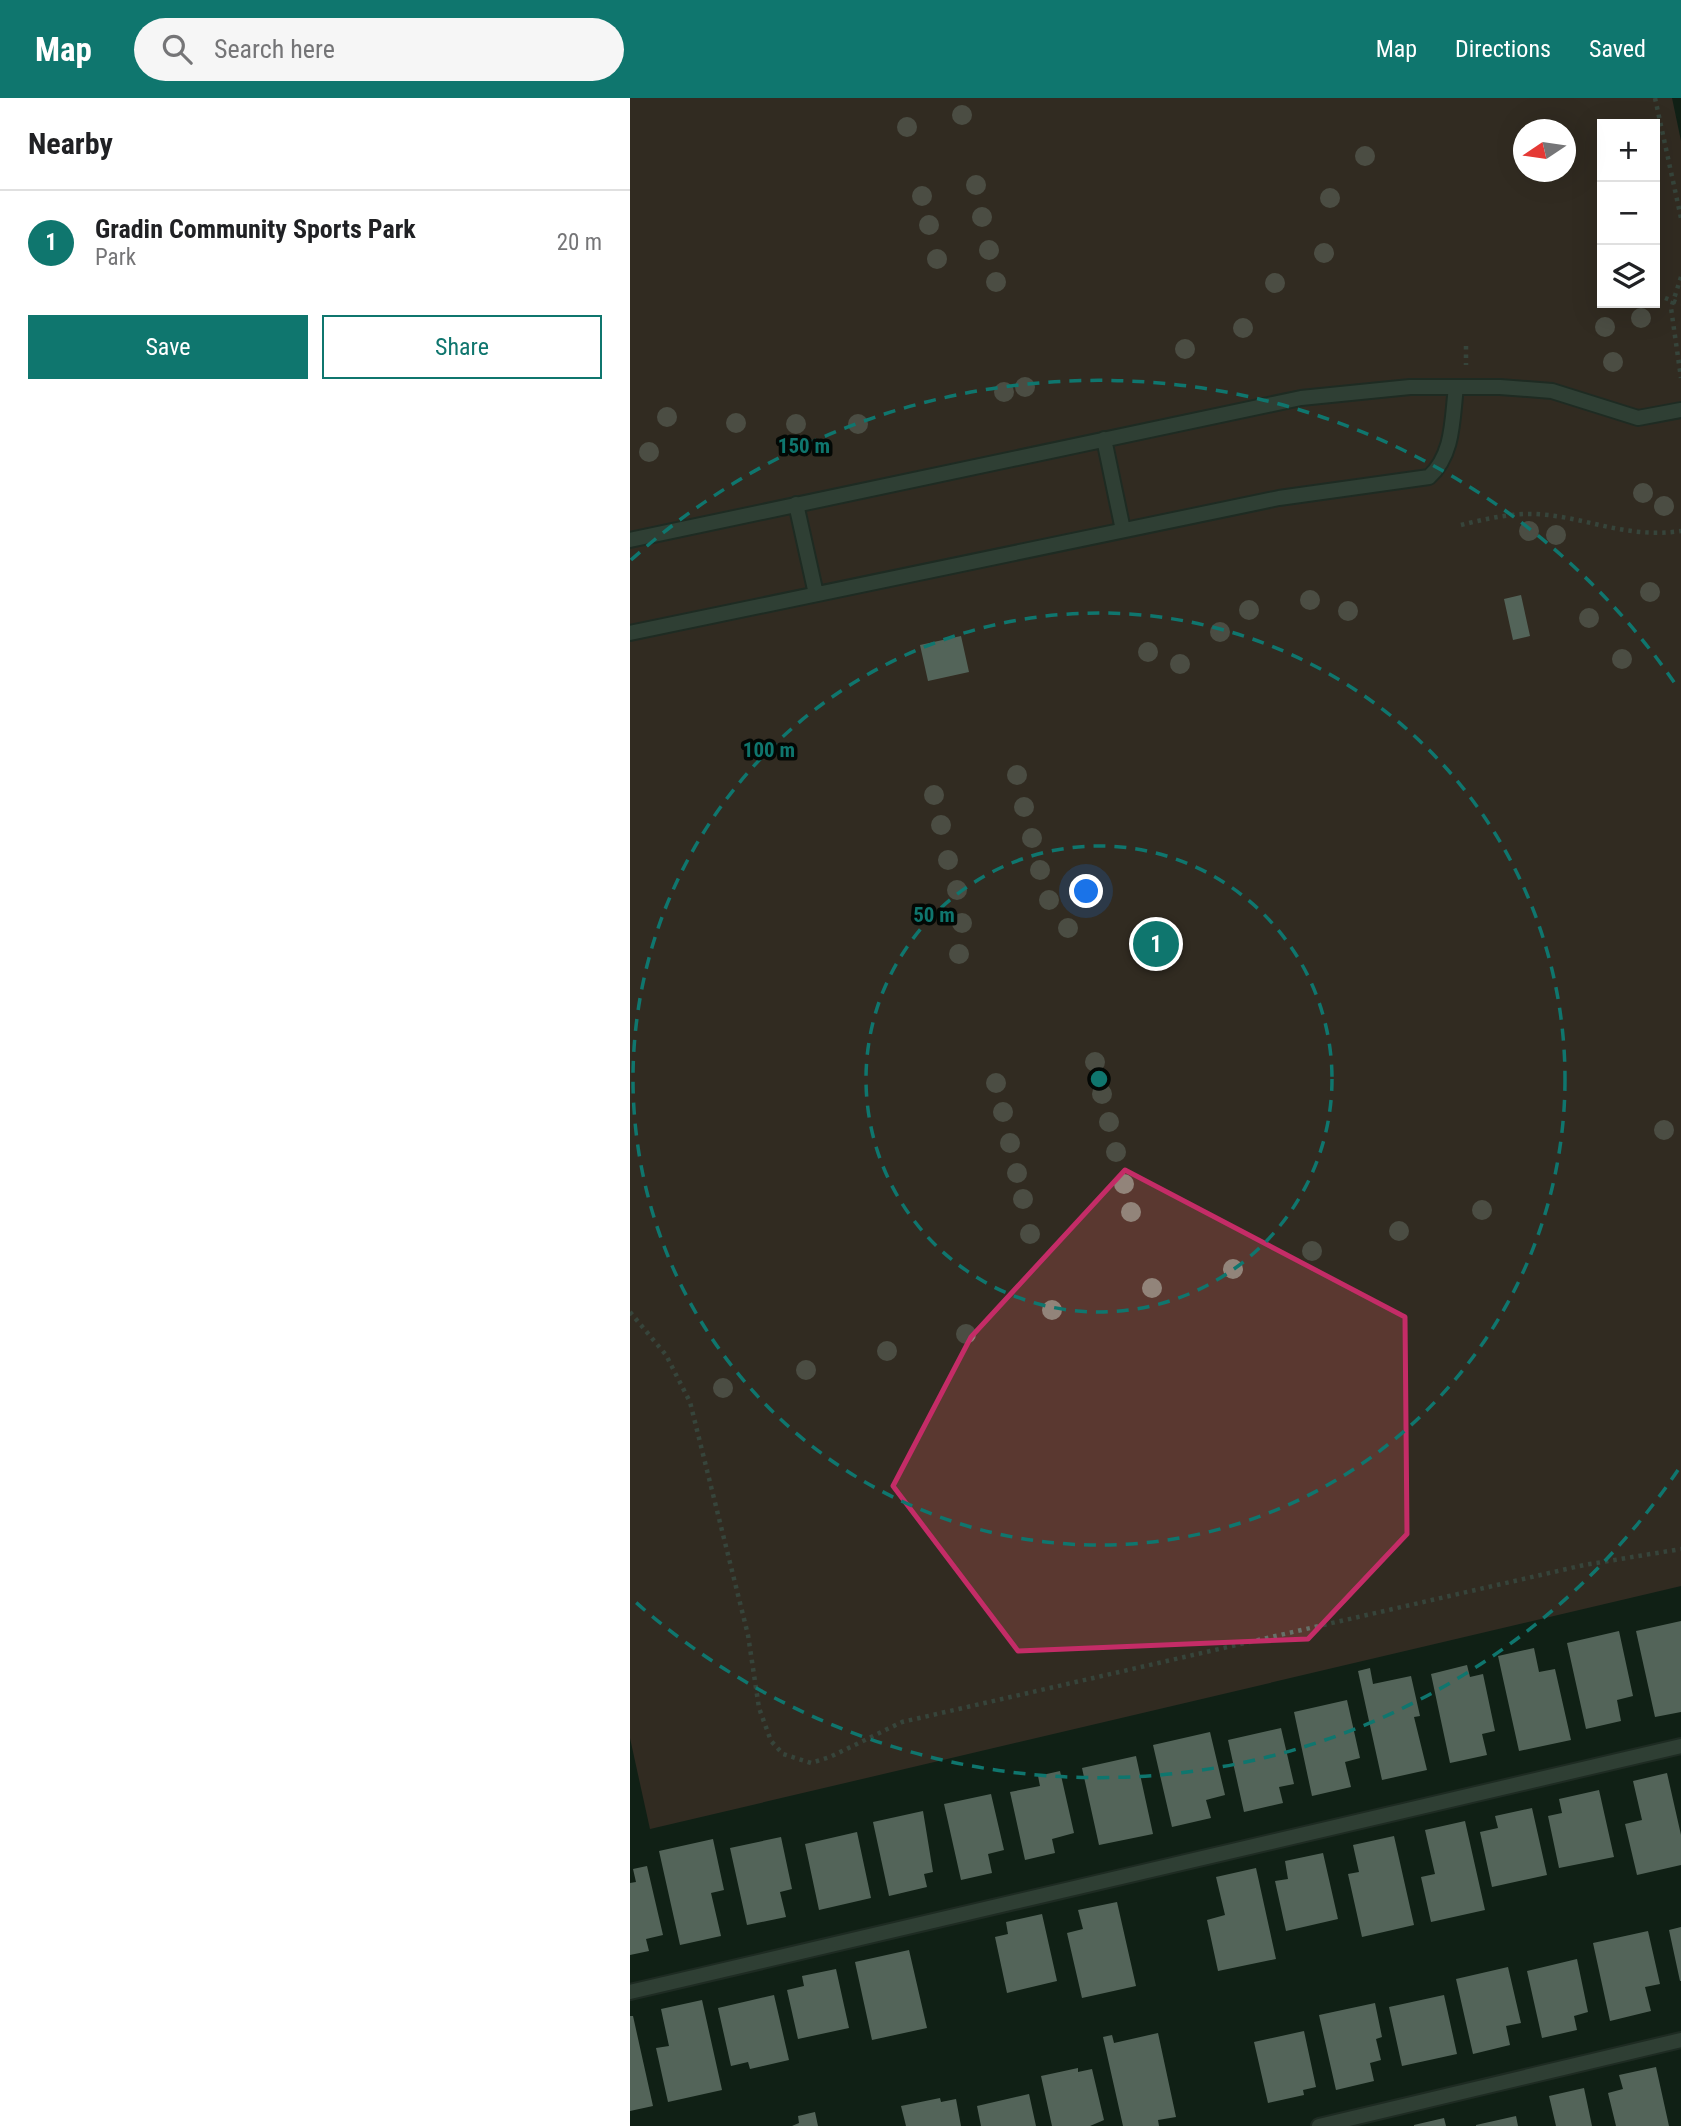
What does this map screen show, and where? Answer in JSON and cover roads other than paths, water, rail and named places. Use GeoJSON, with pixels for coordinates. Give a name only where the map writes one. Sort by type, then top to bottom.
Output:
{"type":"FeatureCollection","features":[{"type":"Feature","properties":{"kind":"lane"},"geometry":{"type":"LineString","coordinates":[[630,540],[1301,398],[1410,387],[1456,387],[1552,391],[1638,418],[1681,410]]}},
{"type":"Feature","properties":{"kind":"lane"},"geometry":{"type":"LineString","coordinates":[[630,633],[1340,487],[1429,477],[1442,465],[1448,450],[1456,387]]}},
{"type":"Feature","properties":{"kind":"lane"},"geometry":{"type":"LineString","coordinates":[[1104,439],[1123,530]]}},
{"type":"Feature","properties":{"kind":"lane"},"geometry":{"type":"LineString","coordinates":[[796,505],[816,594]]}},
{"type":"Feature","properties":{"kind":"lane"},"geometry":{"type":"LineString","coordinates":[[630,1992],[1681,1746]]}},
{"type":"Feature","properties":{"kind":"lane"},"geometry":{"type":"LineString","coordinates":[[1319,2126],[1681,2040]]}},
{"type":"Feature","properties":{"kind":"place","name":"Gradin Community Sports Park"},"geometry":{"type":"Point","coordinates":[1156,944]}}]}
